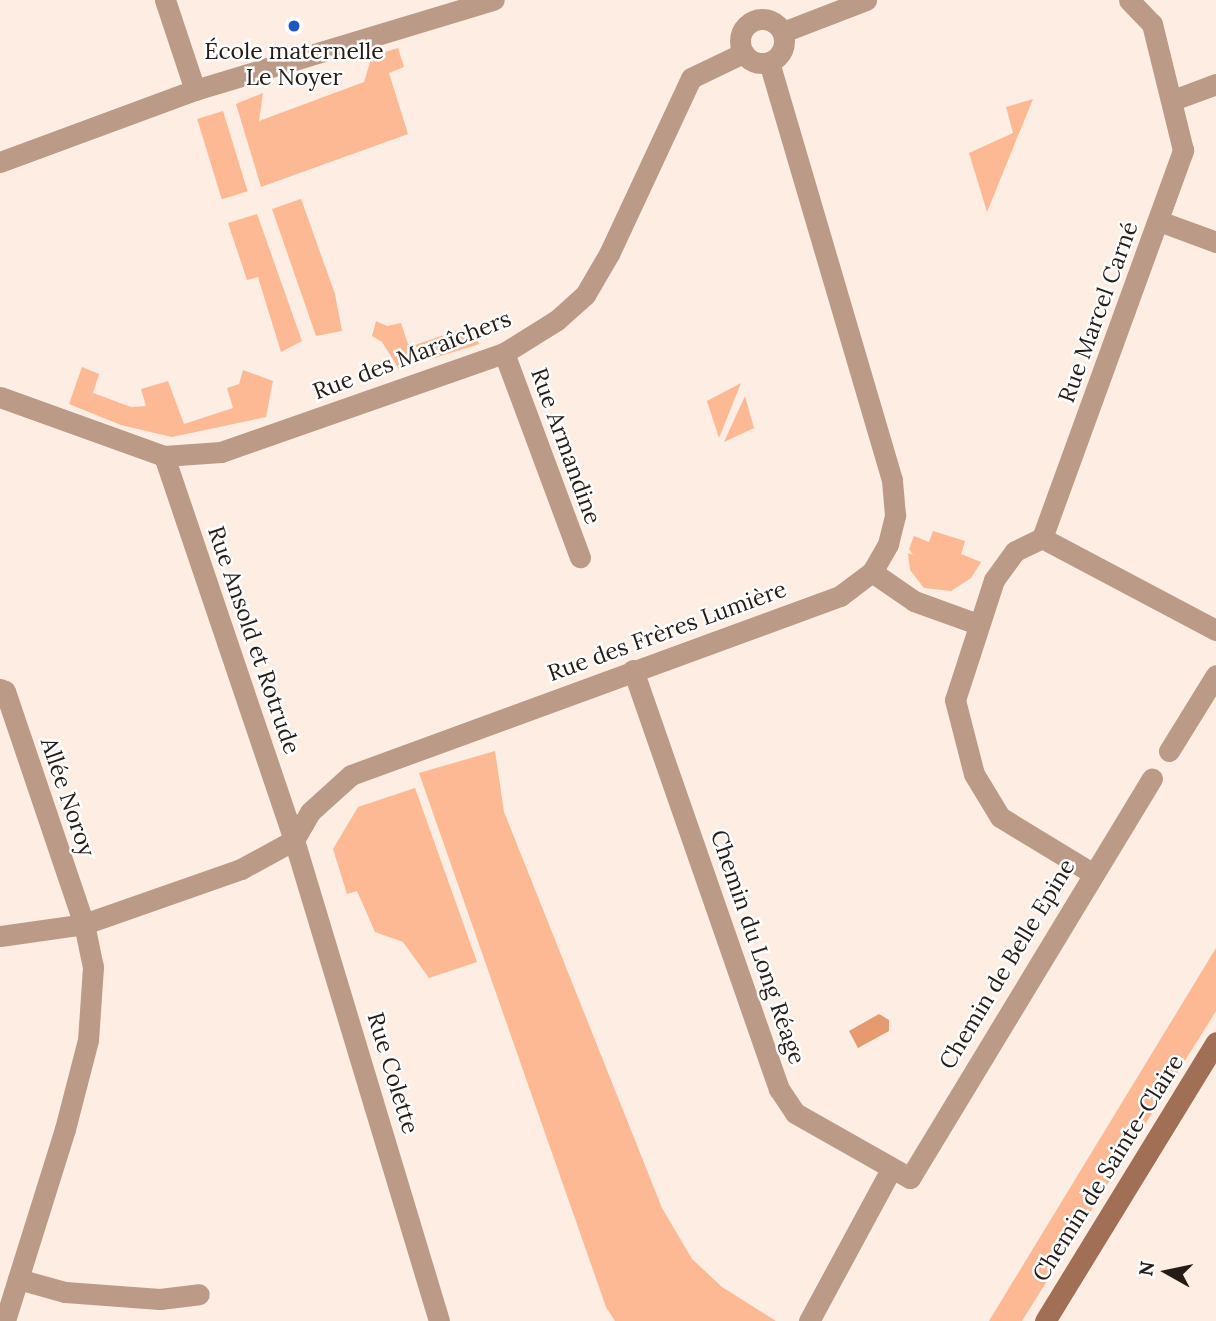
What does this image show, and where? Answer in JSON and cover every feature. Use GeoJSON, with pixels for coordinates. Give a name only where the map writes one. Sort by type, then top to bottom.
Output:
{"type":"FeatureCollection","features":[{"type":"Feature","properties":{"kind":"main road","name":"Chemin de Sainte-Claire"},"geometry":{"type":"LineString","coordinates":[[1045,1321],[1216,1042]]}},
{"type":"Feature","properties":{"kind":"street"},"geometry":{"type":"LineString","coordinates":[[165,0],[200,89]]}},
{"type":"Feature","properties":{"kind":"street"},"geometry":{"type":"LineString","coordinates":[[0,162],[200,89],[494,0]]}},
{"type":"Feature","properties":{"kind":"street"},"geometry":{"type":"LineString","coordinates":[[783,32],[866,0]]}},
{"type":"Feature","properties":{"kind":"street","name":"Rue Marcel Carné"},"geometry":{"type":"LineString","coordinates":[[1042,538],[1183,150],[1173,100],[1152,24],[1129,0]]}},
{"type":"Feature","properties":{"kind":"street"},"geometry":{"type":"LineString","coordinates":[[753,10],[772,21],[783,32],[781,54],[769,63],[754,62],[743,53],[741,33],[753,10]]}},
{"type":"Feature","properties":{"kind":"street","name":"Rue des Maraîchers"},"geometry":{"type":"LineString","coordinates":[[0,397],[164,456],[221,452],[504,353],[558,320],[585,295],[609,254],[691,78],[743,53]]}},
{"type":"Feature","properties":{"kind":"street","name":"Rue des Frères Lumière"},"geometry":{"type":"LineString","coordinates":[[294,840],[310,812],[351,775],[840,596],[872,572],[888,544],[895,515],[891,480],[769,63]]}},
{"type":"Feature","properties":{"kind":"street"},"geometry":{"type":"LineString","coordinates":[[1173,100],[1216,84]]}},
{"type":"Feature","properties":{"kind":"street"},"geometry":{"type":"LineString","coordinates":[[1159,221],[1216,242]]}},
{"type":"Feature","properties":{"kind":"street","name":"Rue Armandine"},"geometry":{"type":"LineString","coordinates":[[504,353],[580,557]]}},
{"type":"Feature","properties":{"kind":"street","name":"Rue Ansold et Rotrude"},"geometry":{"type":"LineString","coordinates":[[164,456],[294,840]]}},
{"type":"Feature","properties":{"kind":"street"},"geometry":{"type":"LineString","coordinates":[[1092,873],[1000,817],[974,774],[955,700],[994,580],[1015,551],[1042,538],[1216,630]]}},
{"type":"Feature","properties":{"kind":"street"},"geometry":{"type":"LineString","coordinates":[[872,572],[914,601],[978,624]]}},
{"type":"Feature","properties":{"kind":"street","name":"Chemin du Long Réage"},"geometry":{"type":"LineString","coordinates":[[634,670],[779,1089],[795,1113],[900,1174]]}},
{"type":"Feature","properties":{"kind":"street"},"geometry":{"type":"LineString","coordinates":[[1169,751],[1216,675]]}},
{"type":"Feature","properties":{"kind":"street","name":"Allée Noroy"},"geometry":{"type":"LineString","coordinates":[[0,689],[5,691],[84,924],[93,967],[88,1040],[65,1129],[5,1321]]}},
{"type":"Feature","properties":{"kind":"street","name":"Chemin de Belle Epine"},"geometry":{"type":"LineString","coordinates":[[809,1321],[1152,779]]}},
{"type":"Feature","properties":{"kind":"street"},"geometry":{"type":"LineString","coordinates":[[0,936],[84,924],[241,869],[294,840]]}},
{"type":"Feature","properties":{"kind":"street","name":"Rue Colette"},"geometry":{"type":"LineString","coordinates":[[294,840],[439,1321]]}},
{"type":"Feature","properties":{"kind":"street"},"geometry":{"type":"LineString","coordinates":[[18,1279],[65,1292],[160,1299],[199,1294]]}},
{"type":"Feature","properties":{"kind":"shaded area"},"geometry":{"type":"Polygon","coordinates":[[[398,48],[404,67],[389,73],[408,134],[261,187],[236,104],[263,93],[259,121],[364,82],[372,56],[398,48]]]}},
{"type":"Feature","properties":{"kind":"shaded area"},"geometry":{"type":"Polygon","coordinates":[[[1033,99],[987,212],[969,153],[1013,133],[1006,107],[1033,99]]]}},
{"type":"Feature","properties":{"kind":"shaded area"},"geometry":{"type":"Polygon","coordinates":[[[223,111],[248,191],[222,199],[197,119],[223,111]]]}},
{"type":"Feature","properties":{"kind":"shaded area"},"geometry":{"type":"Polygon","coordinates":[[[301,199],[335,294],[342,331],[316,336],[272,209],[301,199]]]}},
{"type":"Feature","properties":{"kind":"shaded area"},"geometry":{"type":"Polygon","coordinates":[[[257,214],[302,341],[281,352],[258,277],[247,280],[228,223],[257,214]]]}},
{"type":"Feature","properties":{"kind":"shaded area"},"geometry":{"type":"Polygon","coordinates":[[[376,321],[387,326],[401,323],[409,347],[473,325],[479,344],[399,369],[382,342],[372,336],[376,321]]]}},
{"type":"Feature","properties":{"kind":"shaded area"},"geometry":{"type":"Polygon","coordinates":[[[82,367],[99,374],[93,393],[131,407],[146,406],[141,389],[168,381],[184,424],[233,408],[227,388],[239,384],[243,370],[273,381],[266,417],[172,437],[121,425],[69,404],[82,367]]]}},
{"type":"Feature","properties":{"kind":"shaded area"},"geometry":{"type":"Polygon","coordinates":[[[741,383],[719,438],[707,401],[741,383]]]}},
{"type":"Feature","properties":{"kind":"shaded area"},"geometry":{"type":"Polygon","coordinates":[[[745,396],[754,428],[724,442],[745,396]]]}},
{"type":"Feature","properties":{"kind":"shaded area"},"geometry":{"type":"Polygon","coordinates":[[[933,531],[965,541],[961,554],[981,562],[971,578],[951,591],[924,588],[910,570],[908,553],[913,555],[909,549],[914,536],[929,542],[933,531]]]}},
{"type":"Feature","properties":{"kind":"shaded area"},"geometry":{"type":"Polygon","coordinates":[[[495,751],[504,812],[662,1208],[692,1259],[722,1287],[776,1321],[615,1321],[606,1307],[419,773],[495,751]]]}},
{"type":"Feature","properties":{"kind":"shaded area"},"geometry":{"type":"Polygon","coordinates":[[[415,788],[477,962],[429,978],[403,942],[375,932],[357,891],[347,894],[333,849],[358,807],[415,788]]]}},
{"type":"Feature","properties":{"kind":"shaded area"},"geometry":{"type":"Polygon","coordinates":[[[1216,948],[1216,1011],[1022,1321],[989,1321],[1216,948]]]}},
{"type":"Feature","properties":{"kind":"shaded area"},"geometry":{"type":"Polygon","coordinates":[[[879,1014],[889,1020],[889,1031],[858,1048],[849,1031],[879,1014]]]}},
{"type":"Feature","properties":{"kind":"place","name":"École maternelle Le Noyer"},"geometry":{"type":"Point","coordinates":[294,26]}}]}
